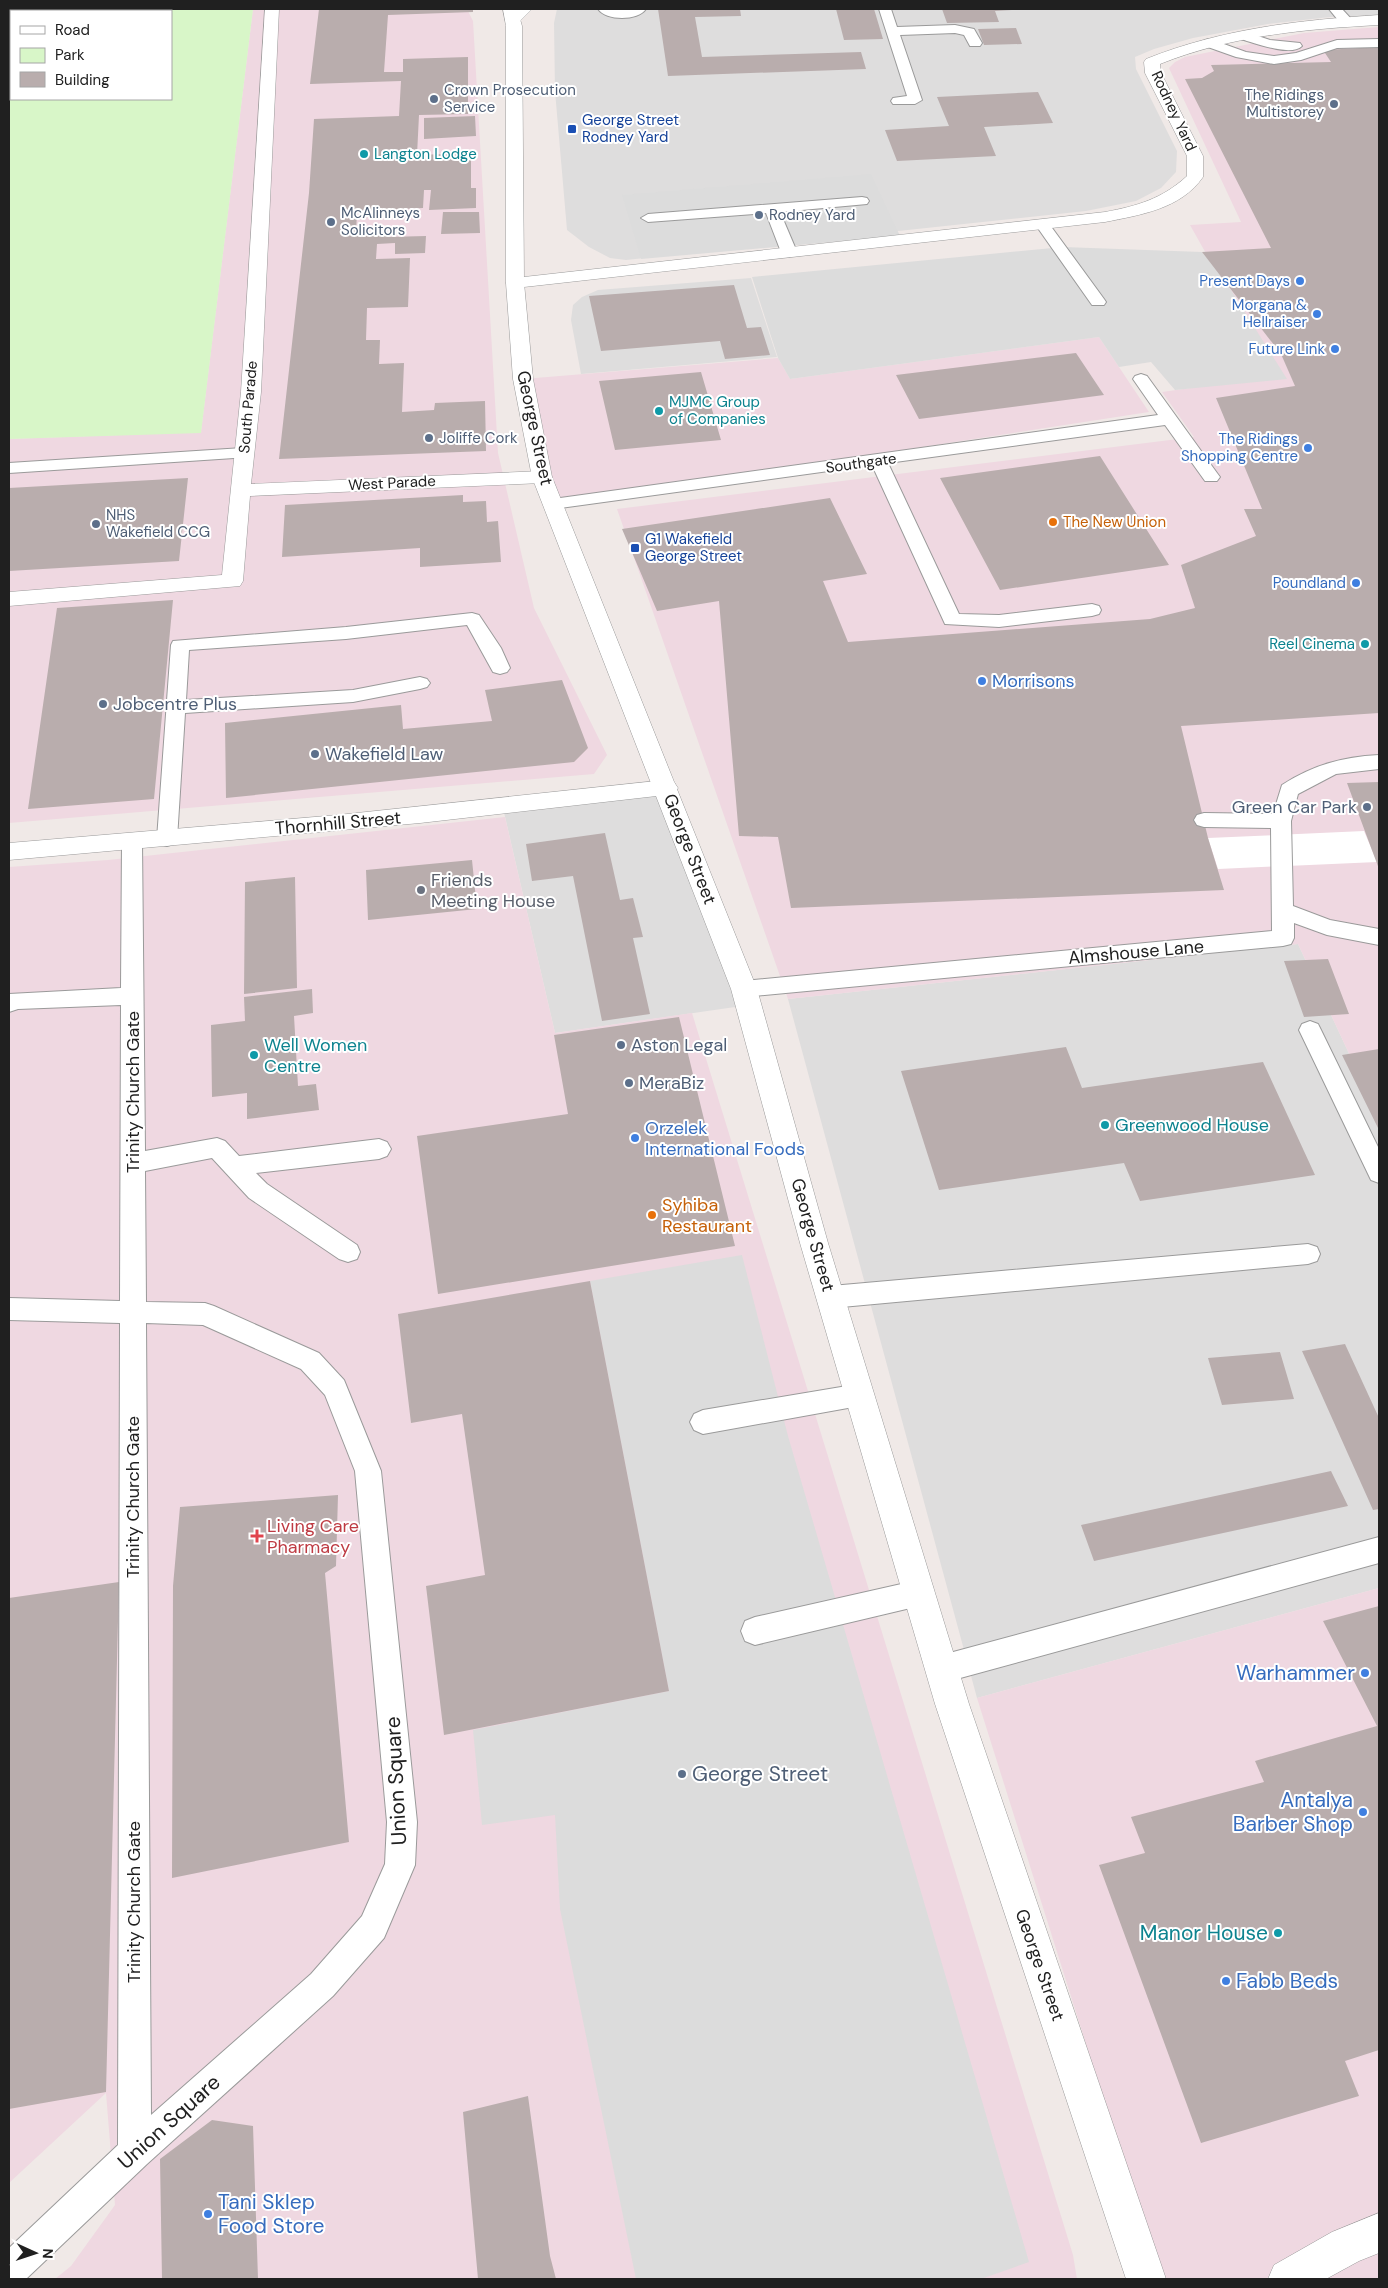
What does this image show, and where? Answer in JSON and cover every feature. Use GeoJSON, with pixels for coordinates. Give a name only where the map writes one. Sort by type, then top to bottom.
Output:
{"type":"FeatureCollection","features":[{"type":"Feature","properties":{"kind":"street","name":"South Parade"},"geometry":{"type":"LineString","coordinates":[[9,599],[232,581],[242,490],[243,452],[251,392],[272,9]]}},
{"type":"Feature","properties":{"kind":"street","name":"George Street"},"geometry":{"type":"LineString","coordinates":[[516,12],[515,283],[523,378],[542,476],[744,989],[830,1297],[952,1704],[1146,2279]]}},
{"type":"Feature","properties":{"kind":"street","name":"Rodney Yard"},"geometry":{"type":"LineString","coordinates":[[515,283],[1105,217],[1155,207],[1179,193],[1195,177],[1195,156],[1153,73],[1152,62],[1170,54],[1246,36],[1347,22],[1379,20]]}},
{"type":"Feature","properties":{"kind":"street","name":"West Parade"},"geometry":{"type":"LineString","coordinates":[[242,490],[542,476]]}},
{"type":"Feature","properties":{"kind":"street","name":"Thornhill Street"},"geometry":{"type":"LineString","coordinates":[[9,852],[503,808],[666,788]]}},
{"type":"Feature","properties":{"kind":"street"},"geometry":{"type":"LineString","coordinates":[[1288,2279],[1346,2246],[1379,2233]]}},
{"type":"Feature","properties":{"kind":"lane"},"geometry":{"type":"LineString","coordinates":[[604,9],[609,13],[637,12],[640,9]]}},
{"type":"Feature","properties":{"kind":"lane"},"geometry":{"type":"LineString","coordinates":[[885,9],[915,100],[898,100]]}},
{"type":"Feature","properties":{"kind":"lane"},"geometry":{"type":"LineString","coordinates":[[1335,9],[1347,22]]}},
{"type":"Feature","properties":{"kind":"lane"},"geometry":{"type":"LineString","coordinates":[[893,31],[955,29],[969,32],[975,43]]}},
{"type":"Feature","properties":{"kind":"lane"},"geometry":{"type":"LineString","coordinates":[[1246,36],[1268,44],[1317,49]]}},
{"type":"Feature","properties":{"kind":"lane"},"geometry":{"type":"LineString","coordinates":[[1210,43],[1242,56],[1258,59],[1295,58],[1317,49],[1339,44],[1379,43]]}},
{"type":"Feature","properties":{"kind":"lane"},"geometry":{"type":"LineString","coordinates":[[648,218],[862,201]]}},
{"type":"Feature","properties":{"kind":"lane"},"geometry":{"type":"LineString","coordinates":[[771,208],[789,252]]}},
{"type":"Feature","properties":{"kind":"lane"},"geometry":{"type":"LineString","coordinates":[[1042,224],[1098,302]]}},
{"type":"Feature","properties":{"kind":"lane"},"geometry":{"type":"LineString","coordinates":[[1141,379],[1211,477]]}},
{"type":"Feature","properties":{"kind":"lane","name":"Southgate"},"geometry":{"type":"LineString","coordinates":[[553,504],[1168,419]]}},
{"type":"Feature","properties":{"kind":"lane"},"geometry":{"type":"LineString","coordinates":[[9,468],[243,452]]}},
{"type":"Feature","properties":{"kind":"lane"},"geometry":{"type":"LineString","coordinates":[[879,460],[952,620],[999,621],[1092,610]]}},
{"type":"Feature","properties":{"kind":"lane"},"geometry":{"type":"LineString","coordinates":[[167,839],[180,645],[346,633],[472,619],[491,648],[500,668]]}},
{"type":"Feature","properties":{"kind":"lane"},"geometry":{"type":"LineString","coordinates":[[175,707],[354,696],[420,683]]}},
{"type":"Feature","properties":{"kind":"lane","name":"Almshouse Lane"},"geometry":{"type":"LineString","coordinates":[[744,989],[1283,938],[1282,821],[1289,790],[1311,774],[1340,764],[1379,762]]}},
{"type":"Feature","properties":{"kind":"lane"},"geometry":{"type":"LineString","coordinates":[[1204,820],[1282,821]]}},
{"type":"Feature","properties":{"kind":"lane","name":"Trinity Church Gate"},"geometry":{"type":"LineString","coordinates":[[132,842],[135,2152]]}},
{"type":"Feature","properties":{"kind":"lane"},"geometry":{"type":"LineString","coordinates":[[1283,911],[1327,927],[1379,937]]}},
{"type":"Feature","properties":{"kind":"lane"},"geometry":{"type":"LineString","coordinates":[[9,1004],[13,1002],[133,996]]}},
{"type":"Feature","properties":{"kind":"lane"},"geometry":{"type":"LineString","coordinates":[[1310,1030],[1379,1173]]}},
{"type":"Feature","properties":{"kind":"lane"},"geometry":{"type":"LineString","coordinates":[[133,1162],[217,1148],[258,1191],[348,1252]]}},
{"type":"Feature","properties":{"kind":"lane"},"geometry":{"type":"LineString","coordinates":[[234,1166],[378,1148]]}},
{"type":"Feature","properties":{"kind":"lane"},"geometry":{"type":"LineString","coordinates":[[830,1297],[1308,1254]]}},
{"type":"Feature","properties":{"kind":"lane","name":"Union Square"},"geometry":{"type":"LineString","coordinates":[[9,1309],[206,1314],[310,1361],[335,1388],[368,1471],[402,1822],[400,1864],[373,1926],[322,1985],[135,2152],[9,2272]]}},
{"type":"Feature","properties":{"kind":"lane"},"geometry":{"type":"LineString","coordinates":[[703,1422],[859,1395]]}},
{"type":"Feature","properties":{"kind":"lane"},"geometry":{"type":"LineString","coordinates":[[942,1669],[1379,1550]]}},
{"type":"Feature","properties":{"kind":"lane"},"geometry":{"type":"LineString","coordinates":[[756,1631],[919,1593]]}},
{"type":"Feature","properties":{"kind":"shaded area"},"geometry":{"type":"Polygon","coordinates":[[[253,9],[467,9],[473,21],[498,453],[534,608],[607,755],[594,774],[9,823],[9,439],[201,432],[253,9]]]}},
{"type":"Feature","properties":{"kind":"shaded area"},"geometry":{"type":"Polygon","coordinates":[[[557,9],[1379,9],[1379,15],[1330,17],[1268,24],[1193,38],[1154,49],[1135,57],[1136,69],[1177,151],[1176,172],[1161,188],[1136,201],[1086,211],[626,260],[610,258],[589,247],[567,230],[555,91],[554,23],[557,9]]]}},
{"type":"Feature","properties":{"kind":"shaded area"},"geometry":{"type":"Polygon","coordinates":[[[1379,27],[1379,1118],[1298,944],[788,999],[617,509],[1194,437],[1162,392],[1275,376],[1190,225],[1241,222],[1169,68],[1175,62],[1185,57],[1304,33],[1379,27]]]}},
{"type":"Feature","properties":{"kind":"shaded area","name":"Rodney Yard"},"geometry":{"type":"Polygon","coordinates":[[[871,174],[900,236],[641,259],[622,195],[871,174]]]}},
{"type":"Feature","properties":{"kind":"shaded area"},"geometry":{"type":"Polygon","coordinates":[[[1063,247],[1202,252],[1226,282],[1287,379],[1175,390],[1151,362],[1119,367],[1099,337],[790,379],[778,358],[752,277],[1063,247]]]}},
{"type":"Feature","properties":{"kind":"shaded area"},"geometry":{"type":"Polygon","coordinates":[[[751,278],[777,357],[581,374],[571,320],[573,305],[582,297],[598,290],[751,278]]]}},
{"type":"Feature","properties":{"kind":"shaded area"},"geometry":{"type":"Polygon","coordinates":[[[1099,337],[1149,412],[553,504],[523,379],[778,358],[790,379],[1099,337]]]}},
{"type":"Feature","properties":{"kind":"shaded area"},"geometry":{"type":"Polygon","coordinates":[[[666,788],[749,1005],[555,1033],[503,808],[666,788]]]}},
{"type":"Feature","properties":{"kind":"shaded area"},"geometry":{"type":"Polygon","coordinates":[[[505,817],[555,1033],[692,1013],[1073,2255],[1077,2279],[55,2279],[71,2266],[115,2205],[106,2093],[9,2183],[9,867],[108,860],[505,817]]]}},
{"type":"Feature","properties":{"kind":"shaded area"},"geometry":{"type":"Polygon","coordinates":[[[1298,944],[1379,1118],[1379,1588],[977,1698],[788,999],[1298,944]]]}},
{"type":"Feature","properties":{"kind":"shaded area","name":"George Street"},"geometry":{"type":"Polygon","coordinates":[[[742,1255],[788,1436],[1029,2262],[981,2279],[636,2279],[560,1909],[555,1815],[482,1825],[473,1730],[669,1691],[590,1281],[742,1255]]]}},
{"type":"Feature","properties":{"kind":"shaded area"},"geometry":{"type":"Polygon","coordinates":[[[1379,1588],[1379,2279],[1160,2279],[977,1698],[1379,1588]]]}},
{"type":"Feature","properties":{"kind":"green space"},"geometry":{"type":"Polygon","coordinates":[[[253,9],[201,433],[9,439],[9,67],[10,100],[172,100],[172,10],[48,10],[253,9]]]}},
{"type":"Feature","properties":{"kind":"pier"},"geometry":{"type":"Polygon","coordinates":[[[1364,831],[1377,862],[1218,869],[1208,838],[1364,831]]]}},
{"type":"Feature","properties":{"kind":"building"},"geometry":{"type":"Polygon","coordinates":[[[9,9],[33,9],[10,10],[9,59],[9,9]]]}},
{"type":"Feature","properties":{"kind":"building"},"geometry":{"type":"Polygon","coordinates":[[[319,9],[473,9],[473,12],[388,15],[384,72],[403,72],[403,59],[468,57],[468,114],[419,115],[417,155],[471,153],[471,188],[476,188],[476,208],[429,210],[431,190],[424,190],[423,208],[357,211],[356,234],[388,233],[388,237],[426,236],[425,253],[395,254],[395,243],[377,244],[376,259],[410,258],[408,307],[367,308],[366,340],[380,340],[379,364],[404,363],[402,412],[434,410],[435,403],[485,401],[486,451],[279,459],[309,193],[314,119],[399,116],[401,81],[310,84],[319,9]]]}},
{"type":"Feature","properties":{"kind":"building"},"geometry":{"type":"Polygon","coordinates":[[[658,9],[740,9],[741,16],[695,17],[702,57],[861,52],[866,69],[668,76],[658,9]]]}},
{"type":"Feature","properties":{"kind":"building"},"geometry":{"type":"Polygon","coordinates":[[[836,9],[874,9],[883,39],[844,40],[836,9]]]}},
{"type":"Feature","properties":{"kind":"building"},"geometry":{"type":"Polygon","coordinates":[[[942,9],[1012,10],[995,11],[999,22],[947,23],[942,9]]]}},
{"type":"Feature","properties":{"kind":"building"},"geometry":{"type":"Polygon","coordinates":[[[1016,28],[1022,44],[984,45],[978,29],[1016,28]]]}},
{"type":"Feature","properties":{"kind":"building","name":"The Ridings Shopping Centre"},"geometry":{"type":"Polygon","coordinates":[[[1379,47],[1379,713],[1181,726],[1208,838],[1224,890],[791,908],[778,837],[739,836],[719,601],[657,611],[622,529],[830,498],[867,574],[823,581],[848,642],[1150,619],[1195,608],[1181,565],[1256,536],[1244,509],[1262,509],[1216,398],[1295,386],[1281,354],[1202,252],[1271,248],[1185,79],[1202,78],[1214,71],[1211,65],[1331,62],[1323,50],[1379,47]]]}},
{"type":"Feature","properties":{"kind":"building"},"geometry":{"type":"Polygon","coordinates":[[[1038,92],[1053,123],[984,127],[996,156],[897,161],[885,130],[949,126],[937,97],[1038,92]]]}},
{"type":"Feature","properties":{"kind":"building"},"geometry":{"type":"Polygon","coordinates":[[[475,116],[476,136],[424,139],[424,118],[475,116]]]}},
{"type":"Feature","properties":{"kind":"building"},"geometry":{"type":"Polygon","coordinates":[[[443,212],[479,212],[480,233],[441,234],[443,212]]]}},
{"type":"Feature","properties":{"kind":"building"},"geometry":{"type":"Polygon","coordinates":[[[734,285],[747,328],[761,327],[770,355],[725,359],[720,341],[601,351],[589,296],[734,285]]]}},
{"type":"Feature","properties":{"kind":"building"},"geometry":{"type":"Polygon","coordinates":[[[1076,353],[1104,395],[919,419],[896,375],[1076,353]]]}},
{"type":"Feature","properties":{"kind":"building","name":"MJMC Group of Companies"},"geometry":{"type":"Polygon","coordinates":[[[701,372],[721,440],[615,450],[599,381],[701,372]]]}},
{"type":"Feature","properties":{"kind":"building","name":"The New Union"},"geometry":{"type":"Polygon","coordinates":[[[1100,456],[1169,565],[1000,590],[940,478],[1100,456]]]}},
{"type":"Feature","properties":{"kind":"building","name":"NHS Wakefield CCG"},"geometry":{"type":"Polygon","coordinates":[[[188,478],[179,561],[9,571],[9,488],[188,478]]]}},
{"type":"Feature","properties":{"kind":"building"},"geometry":{"type":"Polygon","coordinates":[[[463,495],[463,502],[486,501],[487,522],[498,521],[501,562],[420,567],[420,548],[282,557],[285,505],[463,495]]]}},
{"type":"Feature","properties":{"kind":"building","name":"Jobcentre Plus"},"geometry":{"type":"Polygon","coordinates":[[[173,600],[154,799],[28,809],[57,608],[173,600]]]}},
{"type":"Feature","properties":{"kind":"building"},"geometry":{"type":"Polygon","coordinates":[[[562,680],[588,748],[574,762],[226,798],[225,723],[401,705],[403,729],[492,721],[485,690],[562,680]]]}},
{"type":"Feature","properties":{"kind":"building","name":"Green Car Park"},"geometry":{"type":"Polygon","coordinates":[[[1379,782],[1379,869],[1347,783],[1379,782]]]}},
{"type":"Feature","properties":{"kind":"building"},"geometry":{"type":"Polygon","coordinates":[[[605,833],[620,900],[633,898],[643,937],[633,938],[650,1014],[602,1021],[573,876],[532,881],[526,844],[605,833]]]}},
{"type":"Feature","properties":{"kind":"building","name":"Friends Meeting House"},"geometry":{"type":"Polygon","coordinates":[[[472,860],[477,909],[368,920],[366,870],[472,860]]]}},
{"type":"Feature","properties":{"kind":"building"},"geometry":{"type":"Polygon","coordinates":[[[295,877],[297,988],[244,994],[245,882],[295,877]]]}},
{"type":"Feature","properties":{"kind":"building"},"geometry":{"type":"Polygon","coordinates":[[[1328,959],[1349,1014],[1304,1017],[1284,961],[1328,959]]]}},
{"type":"Feature","properties":{"kind":"building","name":"Well Women Centre"},"geometry":{"type":"Polygon","coordinates":[[[312,989],[313,1013],[294,1016],[298,1086],[316,1084],[319,1110],[247,1119],[247,1093],[212,1097],[211,1025],[245,1021],[244,997],[312,989]]]}},
{"type":"Feature","properties":{"kind":"building"},"geometry":{"type":"Polygon","coordinates":[[[679,1017],[735,1246],[438,1294],[417,1136],[568,1114],[554,1035],[679,1017]]]}},
{"type":"Feature","properties":{"kind":"building","name":"Greenwood House"},"geometry":{"type":"Polygon","coordinates":[[[1066,1047],[1082,1088],[1263,1062],[1315,1175],[1140,1201],[1124,1163],[939,1190],[901,1071],[1066,1047]]]}},
{"type":"Feature","properties":{"kind":"building"},"geometry":{"type":"Polygon","coordinates":[[[1379,1049],[1379,1130],[1342,1055],[1379,1049]]]}},
{"type":"Feature","properties":{"kind":"building"},"geometry":{"type":"Polygon","coordinates":[[[590,1281],[669,1691],[444,1735],[426,1586],[485,1575],[462,1414],[411,1423],[398,1314],[590,1281]]]}},
{"type":"Feature","properties":{"kind":"building"},"geometry":{"type":"Polygon","coordinates":[[[1345,1344],[1379,1418],[1379,1509],[1373,1510],[1302,1351],[1345,1344]]]}},
{"type":"Feature","properties":{"kind":"building"},"geometry":{"type":"Polygon","coordinates":[[[1280,1352],[1294,1399],[1222,1405],[1208,1358],[1280,1352]]]}},
{"type":"Feature","properties":{"kind":"building"},"geometry":{"type":"Polygon","coordinates":[[[1331,1471],[1348,1506],[1094,1561],[1081,1525],[1331,1471]]]}},
{"type":"Feature","properties":{"kind":"building"},"geometry":{"type":"Polygon","coordinates":[[[338,1495],[336,1566],[325,1573],[349,1842],[172,1878],[173,1586],[180,1507],[338,1495]]]}},
{"type":"Feature","properties":{"kind":"building"},"geometry":{"type":"Polygon","coordinates":[[[119,1582],[106,2092],[9,2109],[9,1598],[119,1582]]]}},
{"type":"Feature","properties":{"kind":"building","name":"Manor House"},"geometry":{"type":"Polygon","coordinates":[[[1379,1606],[1379,2050],[1345,2061],[1359,2096],[1201,2143],[1099,1865],[1145,1853],[1131,1817],[1264,1782],[1255,1761],[1377,1726],[1323,1621],[1379,1606]]]}},
{"type":"Feature","properties":{"kind":"building"},"geometry":{"type":"Polygon","coordinates":[[[528,2096],[550,2256],[556,2279],[478,2279],[463,2112],[528,2096]]]}},
{"type":"Feature","properties":{"kind":"building","name":"Tani Sklep Food Store"},"geometry":{"type":"Polygon","coordinates":[[[212,2120],[253,2126],[258,2279],[162,2279],[160,2159],[212,2120]]]}},
{"type":"Feature","properties":{"kind":"place","name":"Crown Prosecution Service"},"geometry":{"type":"Point","coordinates":[434,99]}},
{"type":"Feature","properties":{"kind":"place","name":"The Ridings Multistorey"},"geometry":{"type":"Point","coordinates":[1334,104]}},
{"type":"Feature","properties":{"kind":"place","name":"George Street Rodney Yard"},"geometry":{"type":"Point","coordinates":[572,129]}},
{"type":"Feature","properties":{"kind":"place","name":"Langton Lodge"},"geometry":{"type":"Point","coordinates":[364,154]}},
{"type":"Feature","properties":{"kind":"place","name":"Rodney Yard"},"geometry":{"type":"Point","coordinates":[759,215]}},
{"type":"Feature","properties":{"kind":"place","name":"McAlinneys Solicitors"},"geometry":{"type":"Point","coordinates":[331,222]}},
{"type":"Feature","properties":{"kind":"place","name":"Present Days"},"geometry":{"type":"Point","coordinates":[1300,281]}},
{"type":"Feature","properties":{"kind":"place","name":"Morgana & Hellraiser"},"geometry":{"type":"Point","coordinates":[1317,314]}},
{"type":"Feature","properties":{"kind":"place","name":"Future Link"},"geometry":{"type":"Point","coordinates":[1335,349]}},
{"type":"Feature","properties":{"kind":"place","name":"MJMC Group of Companies"},"geometry":{"type":"Point","coordinates":[659,411]}},
{"type":"Feature","properties":{"kind":"place","name":"Joliffe Cork"},"geometry":{"type":"Point","coordinates":[429,438]}},
{"type":"Feature","properties":{"kind":"place","name":"The Ridings Shopping Centre"},"geometry":{"type":"Point","coordinates":[1308,448]}},
{"type":"Feature","properties":{"kind":"place","name":"The New Union"},"geometry":{"type":"Point","coordinates":[1053,522]}},
{"type":"Feature","properties":{"kind":"place","name":"NHS Wakefield CCG"},"geometry":{"type":"Point","coordinates":[96,524]}},
{"type":"Feature","properties":{"kind":"place","name":"G1 Wakefield George Street"},"geometry":{"type":"Point","coordinates":[635,548]}},
{"type":"Feature","properties":{"kind":"place","name":"Poundland"},"geometry":{"type":"Point","coordinates":[1356,583]}},
{"type":"Feature","properties":{"kind":"place","name":"Reel Cinema"},"geometry":{"type":"Point","coordinates":[1365,644]}},
{"type":"Feature","properties":{"kind":"place","name":"Morrisons"},"geometry":{"type":"Point","coordinates":[982,681]}},
{"type":"Feature","properties":{"kind":"place","name":"Jobcentre Plus"},"geometry":{"type":"Point","coordinates":[103,704]}},
{"type":"Feature","properties":{"kind":"place","name":"Wakefield Law"},"geometry":{"type":"Point","coordinates":[315,754]}},
{"type":"Feature","properties":{"kind":"place","name":"Green Car Park"},"geometry":{"type":"Point","coordinates":[1367,807]}},
{"type":"Feature","properties":{"kind":"place","name":"Friends Meeting House"},"geometry":{"type":"Point","coordinates":[421,890]}},
{"type":"Feature","properties":{"kind":"place","name":"Aston Legal"},"geometry":{"type":"Point","coordinates":[621,1045]}},
{"type":"Feature","properties":{"kind":"place","name":"Well Women Centre"},"geometry":{"type":"Point","coordinates":[254,1055]}},
{"type":"Feature","properties":{"kind":"place","name":"MeraBiz"},"geometry":{"type":"Point","coordinates":[629,1083]}},
{"type":"Feature","properties":{"kind":"place","name":"Greenwood House"},"geometry":{"type":"Point","coordinates":[1105,1125]}},
{"type":"Feature","properties":{"kind":"place","name":"Orzelek International Foods"},"geometry":{"type":"Point","coordinates":[635,1138]}},
{"type":"Feature","properties":{"kind":"place","name":"Syhiba Restaurant"},"geometry":{"type":"Point","coordinates":[652,1215]}},
{"type":"Feature","properties":{"kind":"place","name":"Living Care Pharmacy"},"geometry":{"type":"Point","coordinates":[257,1536]}},
{"type":"Feature","properties":{"kind":"place","name":"Warhammer"},"geometry":{"type":"Point","coordinates":[1365,1673]}},
{"type":"Feature","properties":{"kind":"place","name":"George Street"},"geometry":{"type":"Point","coordinates":[682,1774]}},
{"type":"Feature","properties":{"kind":"place","name":"Antalya Barber Shop"},"geometry":{"type":"Point","coordinates":[1363,1812]}},
{"type":"Feature","properties":{"kind":"place","name":"Manor House"},"geometry":{"type":"Point","coordinates":[1278,1933]}},
{"type":"Feature","properties":{"kind":"place","name":"Fabb Beds"},"geometry":{"type":"Point","coordinates":[1226,1981]}},
{"type":"Feature","properties":{"kind":"place","name":"Tani Sklep Food Store"},"geometry":{"type":"Point","coordinates":[208,2214]}}]}
